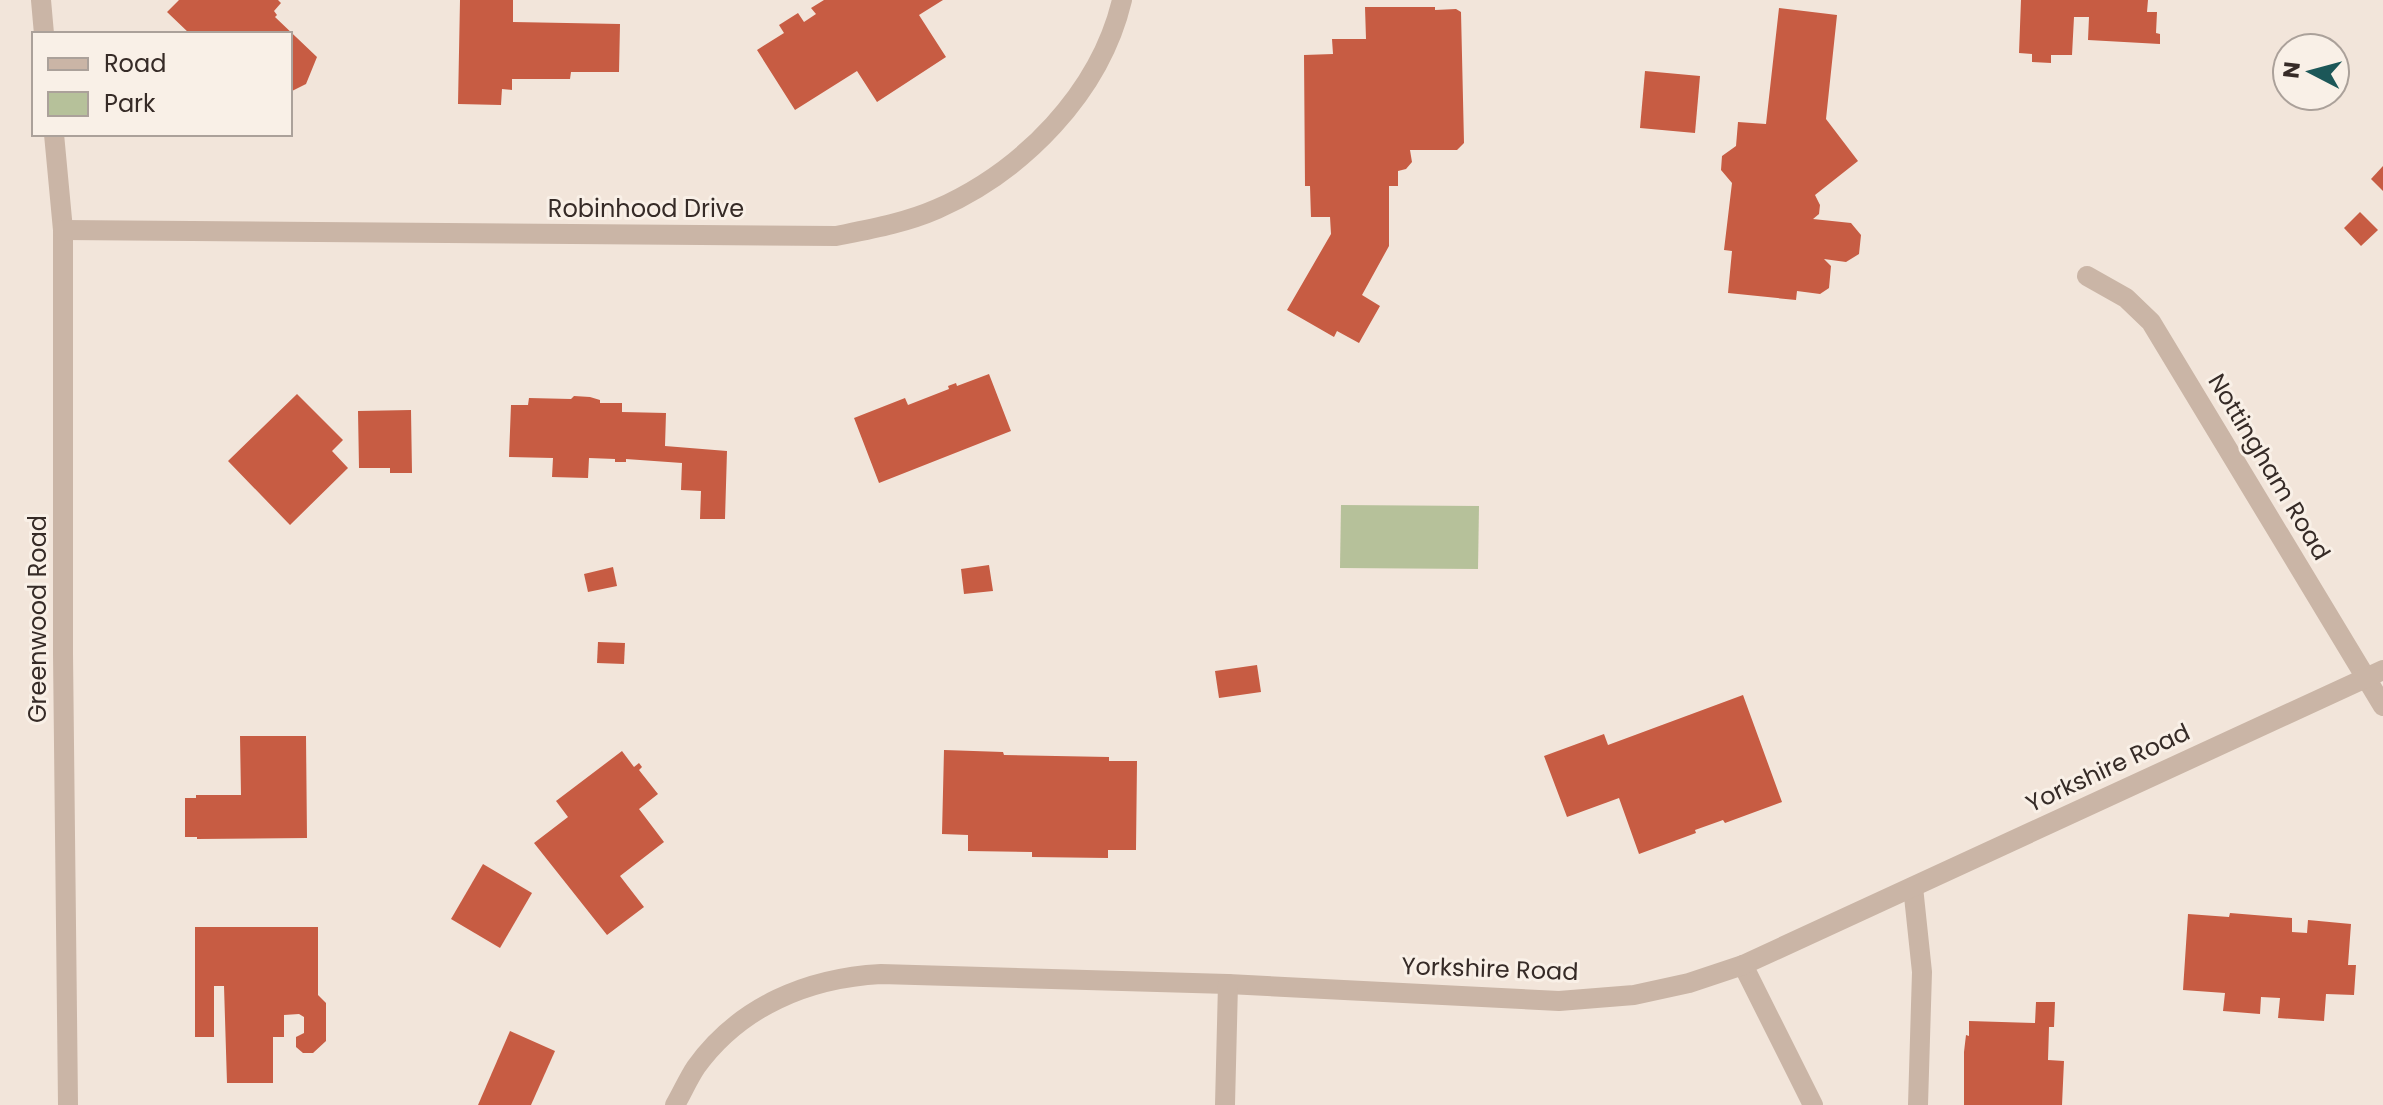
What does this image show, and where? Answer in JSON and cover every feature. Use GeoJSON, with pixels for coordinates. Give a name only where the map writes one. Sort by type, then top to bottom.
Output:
{"type":"FeatureCollection","features":[{"type":"Feature","properties":{"kind":"street"},"geometry":{"type":"LineString","coordinates":[[41,0],[44,32]]}},
{"type":"Feature","properties":{"kind":"street","name":"Robinhood Drive"},"geometry":{"type":"LineString","coordinates":[[63,230],[836,236],[893,225],[937,209],[978,188],[1024,155],[1064,113],[1096,65],[1122,0]]}},
{"type":"Feature","properties":{"kind":"street","name":"Greenwood Road"},"geometry":{"type":"LineString","coordinates":[[54,136],[63,230],[63,654],[68,1105]]}},
{"type":"Feature","properties":{"kind":"street","name":"Nottingham Road"},"geometry":{"type":"LineString","coordinates":[[2087,276],[2126,298],[2151,322],[2374,674],[2383,706]]}},
{"type":"Feature","properties":{"kind":"street","name":"Yorkshire Road"},"geometry":{"type":"LineString","coordinates":[[675,1105],[695,1068],[726,1033],[763,1005],[805,986],[850,976],[881,974],[1228,984],[1559,1001],[1634,995],[1689,983],[1743,965],[2374,674]]}},
{"type":"Feature","properties":{"kind":"street"},"geometry":{"type":"LineString","coordinates":[[1913,887],[1922,972],[1918,1105]]}},
{"type":"Feature","properties":{"kind":"street"},"geometry":{"type":"LineString","coordinates":[[1743,965],[1813,1105]]}},
{"type":"Feature","properties":{"kind":"street"},"geometry":{"type":"LineString","coordinates":[[1225,1105],[1228,984]]}},
{"type":"Feature","properties":{"kind":"green space"},"geometry":{"type":"Polygon","coordinates":[[[1341,505],[1479,506],[1478,569],[1340,568],[1341,505]]]}},
{"type":"Feature","properties":{"kind":"building"},"geometry":{"type":"Polygon","coordinates":[[[179,0],[278,0],[281,3],[274,11],[275,17],[291,32],[188,32],[167,12],[179,0]]]}},
{"type":"Feature","properties":{"kind":"building"},"geometry":{"type":"Polygon","coordinates":[[[460,0],[513,0],[513,22],[620,24],[619,72],[571,72],[570,79],[512,79],[512,90],[502,89],[501,105],[458,104],[460,0]]]}},
{"type":"Feature","properties":{"kind":"building"},"geometry":{"type":"Polygon","coordinates":[[[824,0],[943,0],[919,15],[946,57],[877,102],[857,71],[795,110],[757,50],[784,33],[779,25],[798,13],[804,22],[816,14],[811,8],[824,0]]]}},
{"type":"Feature","properties":{"kind":"building"},"geometry":{"type":"Polygon","coordinates":[[[2021,0],[2148,0],[2147,12],[2157,12],[2156,33],[2160,34],[2160,44],[2088,40],[2089,17],[2074,17],[2072,55],[2051,55],[2051,63],[2032,62],[2032,54],[2019,53],[2021,0]]]}},
{"type":"Feature","properties":{"kind":"building"},"geometry":{"type":"Polygon","coordinates":[[[1365,7],[1435,7],[1435,10],[1456,9],[1461,12],[1464,143],[1457,150],[1410,150],[1412,162],[1406,169],[1398,171],[1398,186],[1389,186],[1389,246],[1362,295],[1380,306],[1359,343],[1337,331],[1334,337],[1287,310],[1331,234],[1330,217],[1311,217],[1310,186],[1305,186],[1304,55],[1333,54],[1332,39],[1366,39],[1365,7]]]}},
{"type":"Feature","properties":{"kind":"building"},"geometry":{"type":"Polygon","coordinates":[[[1779,8],[1837,15],[1826,119],[1858,161],[1815,195],[1820,205],[1819,214],[1813,219],[1851,223],[1861,235],[1859,254],[1846,262],[1824,259],[1831,266],[1829,288],[1820,294],[1797,291],[1796,300],[1728,293],[1732,251],[1724,250],[1732,183],[1721,170],[1722,156],[1736,146],[1738,122],[1766,124],[1779,8]]]}},
{"type":"Feature","properties":{"kind":"building"},"geometry":{"type":"Polygon","coordinates":[[[292,33],[317,57],[306,84],[292,91],[292,33]]]}},
{"type":"Feature","properties":{"kind":"building"},"geometry":{"type":"Polygon","coordinates":[[[1645,71],[1700,76],[1695,133],[1640,128],[1645,71]]]}},
{"type":"Feature","properties":{"kind":"building"},"geometry":{"type":"Polygon","coordinates":[[[2383,166],[2383,191],[2371,179],[2383,166]]]}},
{"type":"Feature","properties":{"kind":"building"},"geometry":{"type":"Polygon","coordinates":[[[2360,212],[2378,230],[2361,246],[2344,228],[2360,212]]]}},
{"type":"Feature","properties":{"kind":"building"},"geometry":{"type":"Polygon","coordinates":[[[989,374],[1011,431],[879,483],[854,418],[905,398],[908,405],[949,389],[948,386],[956,383],[957,386],[989,374]]]}},
{"type":"Feature","properties":{"kind":"building"},"geometry":{"type":"Polygon","coordinates":[[[297,394],[343,440],[332,451],[348,468],[290,525],[228,461],[297,394]]]}},
{"type":"Feature","properties":{"kind":"building"},"geometry":{"type":"Polygon","coordinates":[[[574,396],[590,397],[600,400],[600,403],[622,403],[622,412],[666,413],[665,446],[727,451],[725,519],[700,519],[701,491],[681,490],[682,463],[626,459],[626,462],[615,462],[615,459],[589,458],[588,478],[552,477],[553,458],[509,457],[511,405],[528,405],[529,398],[571,399],[574,396]]]}},
{"type":"Feature","properties":{"kind":"building"},"geometry":{"type":"Polygon","coordinates":[[[411,410],[412,473],[390,473],[390,468],[359,468],[358,411],[411,410]]]}},
{"type":"Feature","properties":{"kind":"building"},"geometry":{"type":"Polygon","coordinates":[[[989,565],[993,591],[964,594],[961,569],[989,565]]]}},
{"type":"Feature","properties":{"kind":"building"},"geometry":{"type":"Polygon","coordinates":[[[613,567],[617,586],[588,592],[584,574],[613,567]]]}},
{"type":"Feature","properties":{"kind":"building"},"geometry":{"type":"Polygon","coordinates":[[[598,642],[625,643],[624,664],[597,663],[598,642]]]}},
{"type":"Feature","properties":{"kind":"building"},"geometry":{"type":"Polygon","coordinates":[[[1257,665],[1261,692],[1219,698],[1215,671],[1257,665]]]}},
{"type":"Feature","properties":{"kind":"building"},"geometry":{"type":"Polygon","coordinates":[[[1743,695],[1782,802],[1725,823],[1723,820],[1695,830],[1696,833],[1639,854],[1619,798],[1567,817],[1544,756],[1604,734],[1608,745],[1743,695]]]}},
{"type":"Feature","properties":{"kind":"building"},"geometry":{"type":"Polygon","coordinates":[[[240,736],[306,736],[307,838],[185,837],[185,798],[196,798],[196,795],[241,795],[240,736]]]}},
{"type":"Feature","properties":{"kind":"building"},"geometry":{"type":"Polygon","coordinates":[[[944,750],[1003,752],[1004,755],[1109,757],[1109,761],[1137,761],[1136,850],[1108,850],[1108,858],[1032,857],[1032,852],[968,851],[968,835],[942,834],[944,750]]]}},
{"type":"Feature","properties":{"kind":"building"},"geometry":{"type":"Polygon","coordinates":[[[622,751],[634,767],[639,763],[642,767],[639,770],[658,794],[639,809],[664,842],[620,876],[644,907],[607,935],[534,843],[568,817],[556,801],[622,751]]]}},
{"type":"Feature","properties":{"kind":"building"},"geometry":{"type":"Polygon","coordinates":[[[483,864],[532,893],[500,948],[451,919],[483,864]]]}},
{"type":"Feature","properties":{"kind":"building"},"geometry":{"type":"Polygon","coordinates":[[[2230,913],[2292,918],[2292,932],[2307,933],[2308,920],[2351,924],[2348,965],[2356,965],[2354,995],[2326,994],[2324,1021],[2278,1018],[2280,998],[2261,997],[2260,1014],[2223,1011],[2225,993],[2183,990],[2188,914],[2229,917],[2230,913]]]}},
{"type":"Feature","properties":{"kind":"building"},"geometry":{"type":"Polygon","coordinates":[[[195,927],[318,927],[318,995],[326,1003],[326,1041],[313,1053],[303,1053],[296,1047],[296,1037],[304,1033],[304,1017],[299,1014],[284,1015],[284,1037],[273,1037],[273,1083],[227,1083],[224,986],[214,986],[214,1037],[195,1037],[195,927]]]}},
{"type":"Feature","properties":{"kind":"building"},"geometry":{"type":"Polygon","coordinates":[[[2036,1002],[2055,1002],[2054,1027],[2049,1027],[2048,1060],[2064,1061],[2062,1105],[1964,1105],[1964,1052],[1969,1021],[2035,1023],[2036,1002]]]}},
{"type":"Feature","properties":{"kind":"building"},"geometry":{"type":"Polygon","coordinates":[[[510,1031],[555,1051],[531,1105],[478,1105],[510,1031]]]}}]}
